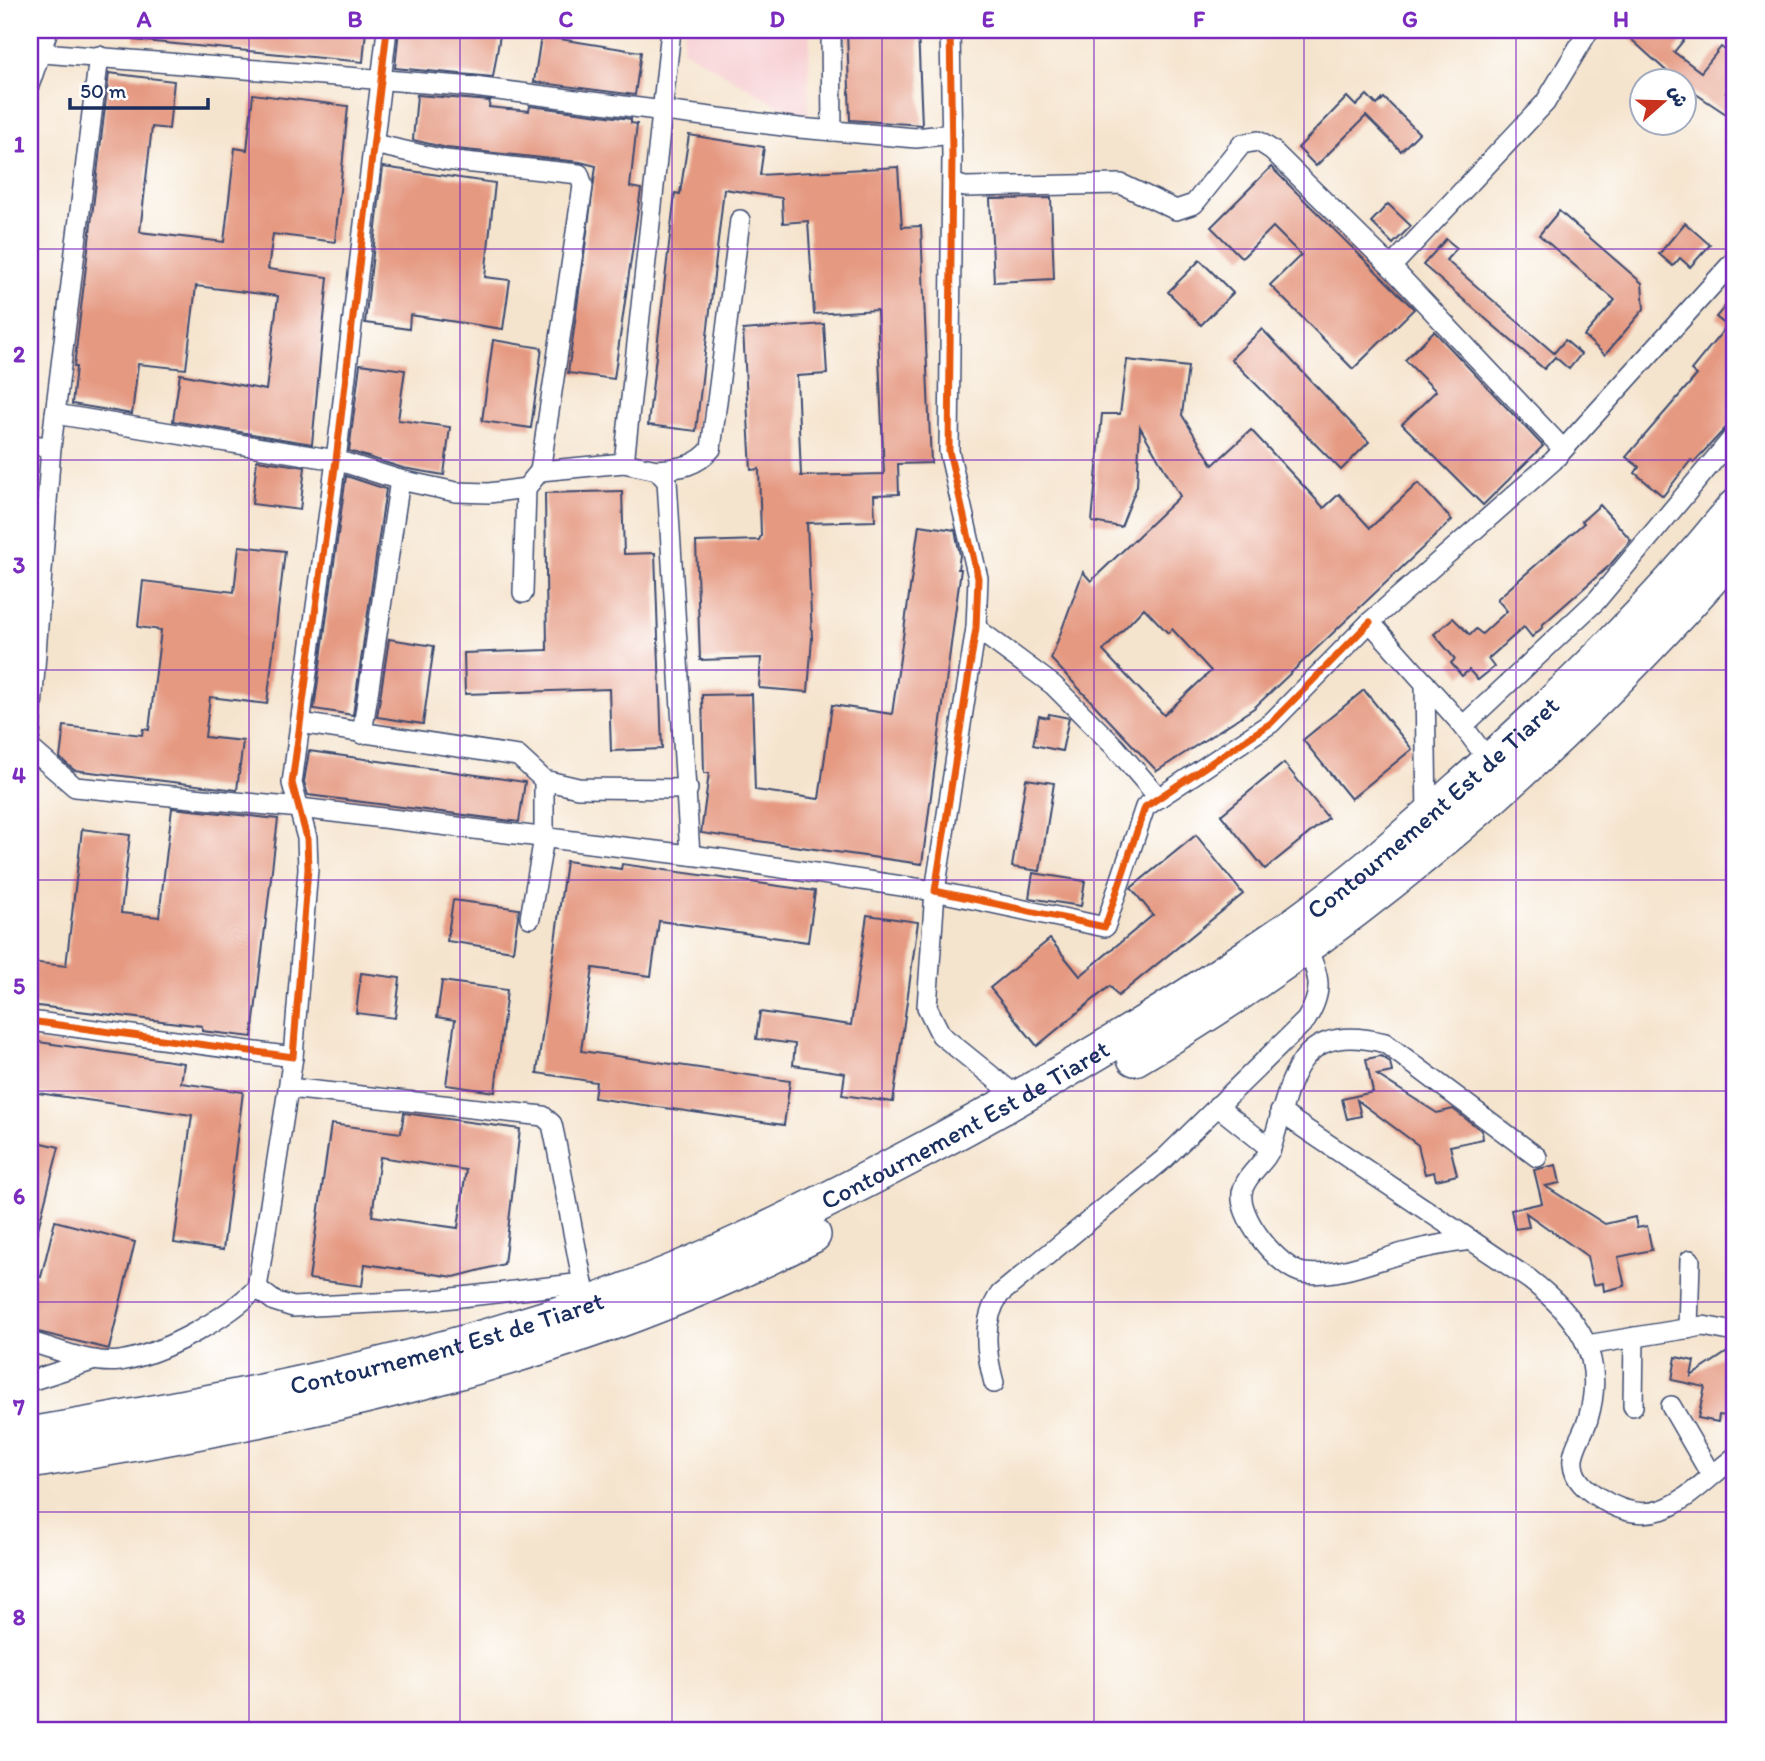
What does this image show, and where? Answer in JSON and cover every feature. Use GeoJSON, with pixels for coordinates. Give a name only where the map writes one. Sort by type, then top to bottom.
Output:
{"type":"FeatureCollection","features":[{"type":"Feature","properties":{"kind":"highway","name":"Contournement Est de Tiaret"},"geometry":{"type":"LineString","coordinates":[[30,1435],[326,1380],[464,1345],[585,1294],[777,1228],[1020,1099],[1163,1013],[1300,921],[1427,817],[1628,630],[1735,507]]}},
{"type":"Feature","properties":{"kind":"highway","name":"Contournement Est de Tiaret"},"geometry":{"type":"LineString","coordinates":[[30,1461],[146,1442],[365,1397],[573,1338],[671,1301],[758,1263],[1001,1138],[1190,1026],[1353,914],[1433,849],[1509,780],[1672,624],[1735,551]]}},
{"type":"Feature","properties":{"kind":"street"},"geometry":{"type":"LineString","coordinates":[[30,83],[35,52],[48,30]]}},
{"type":"Feature","properties":{"kind":"street"},"geometry":{"type":"LineString","coordinates":[[30,1381],[96,1360],[128,1358],[205,1327],[236,1309],[257,1288],[293,1057],[308,869],[307,838],[292,783],[336,460],[387,30]]}},
{"type":"Feature","properties":{"kind":"street"},"geometry":{"type":"LineString","coordinates":[[624,463],[671,30]]}},
{"type":"Feature","properties":{"kind":"street"},"geometry":{"type":"LineString","coordinates":[[831,30],[832,131]]}},
{"type":"Feature","properties":{"kind":"street"},"geometry":{"type":"LineString","coordinates":[[950,30],[952,183],[949,451],[978,578],[976,628],[935,891],[927,1007],[941,1035],[1020,1099]]}},
{"type":"Feature","properties":{"kind":"street"},"geometry":{"type":"LineString","coordinates":[[1391,267],[1545,103],[1589,30]]}},
{"type":"Feature","properties":{"kind":"street"},"geometry":{"type":"LineString","coordinates":[[35,52],[474,87],[832,131],[916,138],[952,134]]}},
{"type":"Feature","properties":{"kind":"street"},"geometry":{"type":"LineString","coordinates":[[30,736],[51,447],[99,56]]}},
{"type":"Feature","properties":{"kind":"street"},"geometry":{"type":"LineString","coordinates":[[952,183],[965,187],[1121,184],[1176,210],[1194,204],[1242,144],[1258,141],[1272,149],[1391,267],[1563,449]]}},
{"type":"Feature","properties":{"kind":"street"},"geometry":{"type":"LineString","coordinates":[[374,144],[445,160],[579,174],[583,186],[541,471],[526,488],[523,593]]}},
{"type":"Feature","properties":{"kind":"street"},"geometry":{"type":"LineString","coordinates":[[541,471],[624,463],[657,470],[685,467],[703,460],[712,449],[740,220]]}},
{"type":"Feature","properties":{"kind":"street"},"geometry":{"type":"LineString","coordinates":[[30,748],[75,787],[300,808],[690,855],[935,891],[1105,928],[1145,807],[1271,723],[1370,621],[1563,449],[1643,358],[1733,262],[1735,264]]}},
{"type":"Feature","properties":{"kind":"street"},"geometry":{"type":"LineString","coordinates":[[55,414],[336,460],[400,480],[456,492],[489,493],[526,488]]}},
{"type":"Feature","properties":{"kind":"street"},"geometry":{"type":"LineString","coordinates":[[1463,726],[1597,600],[1735,435]]}},
{"type":"Feature","properties":{"kind":"street"},"geometry":{"type":"LineString","coordinates":[[30,445],[51,447]]}},
{"type":"Feature","properties":{"kind":"street"},"geometry":{"type":"LineString","coordinates":[[657,470],[667,481],[690,855]]}},
{"type":"Feature","properties":{"kind":"street"},"geometry":{"type":"LineString","coordinates":[[362,734],[400,480]]}},
{"type":"Feature","properties":{"kind":"street"},"geometry":{"type":"LineString","coordinates":[[1370,621],[1463,726],[1489,761]]}},
{"type":"Feature","properties":{"kind":"street"},"geometry":{"type":"LineString","coordinates":[[976,628],[1053,685],[1115,747],[1159,798]]}},
{"type":"Feature","properties":{"kind":"street"},"geometry":{"type":"LineString","coordinates":[[1425,683],[1427,817]]}},
{"type":"Feature","properties":{"kind":"street"},"geometry":{"type":"LineString","coordinates":[[300,723],[518,756],[544,780],[578,788],[688,789]]}},
{"type":"Feature","properties":{"kind":"street"},"geometry":{"type":"LineString","coordinates":[[530,918],[544,838],[544,780]]}},
{"type":"Feature","properties":{"kind":"street"},"geometry":{"type":"LineString","coordinates":[[995,1383],[987,1359],[987,1332],[991,1307],[1000,1294],[1164,1159],[1306,1020],[1317,1002],[1320,986],[1306,946]]}},
{"type":"Feature","properties":{"kind":"street"},"geometry":{"type":"LineString","coordinates":[[30,1021],[293,1057]]}},
{"type":"Feature","properties":{"kind":"street"},"geometry":{"type":"LineString","coordinates":[[1471,1240],[1432,1246],[1339,1271],[1301,1273],[1287,1267],[1255,1231],[1241,1207],[1242,1190],[1271,1149],[1293,1071],[1304,1056],[1340,1040],[1363,1038],[1385,1043],[1537,1157]]}},
{"type":"Feature","properties":{"kind":"street"},"geometry":{"type":"LineString","coordinates":[[257,1288],[274,1301],[293,1307],[585,1294],[552,1124],[543,1116],[289,1088]]}},
{"type":"Feature","properties":{"kind":"street"},"geometry":{"type":"LineString","coordinates":[[1217,1106],[1271,1149]]}},
{"type":"Feature","properties":{"kind":"street"},"geometry":{"type":"LineString","coordinates":[[1280,1112],[1558,1301],[1577,1323],[1587,1345],[1593,1396],[1573,1464],[1576,1477],[1586,1489],[1607,1503],[1635,1513],[1654,1515],[1667,1509],[1735,1457]]}},
{"type":"Feature","properties":{"kind":"street"},"geometry":{"type":"LineString","coordinates":[[1688,1329],[1690,1260]]}},
{"type":"Feature","properties":{"kind":"street"},"geometry":{"type":"LineString","coordinates":[[1587,1345],[1703,1326],[1735,1332]]}},
{"type":"Feature","properties":{"kind":"street"},"geometry":{"type":"LineString","coordinates":[[1633,1406],[1634,1338]]}},
{"type":"Feature","properties":{"kind":"street"},"geometry":{"type":"LineString","coordinates":[[30,1342],[96,1360]]}},
{"type":"Feature","properties":{"kind":"street"},"geometry":{"type":"LineString","coordinates":[[1671,1406],[1712,1475]]}},
{"type":"Feature","properties":{"kind":"shaded area"},"geometry":{"type":"Polygon","coordinates":[[[684,30],[810,30],[808,123],[682,49],[684,30]]]}},
{"type":"Feature","properties":{"kind":"building"},"geometry":{"type":"Polygon","coordinates":[[[134,30],[366,30],[363,62],[134,40],[134,30]]]}},
{"type":"Feature","properties":{"kind":"building"},"geometry":{"type":"Polygon","coordinates":[[[399,30],[464,30],[500,35],[493,77],[395,68],[399,30]]]}},
{"type":"Feature","properties":{"kind":"building"},"geometry":{"type":"Polygon","coordinates":[[[847,30],[918,30],[922,125],[850,120],[847,30]]]}},
{"type":"Feature","properties":{"kind":"building"},"geometry":{"type":"Polygon","coordinates":[[[1621,30],[1692,30],[1674,52],[1693,66],[1661,66],[1621,30]]]}},
{"type":"Feature","properties":{"kind":"building"},"geometry":{"type":"Polygon","coordinates":[[[541,36],[641,52],[635,95],[534,82],[541,36]]]}},
{"type":"Feature","properties":{"kind":"building"},"geometry":{"type":"Polygon","coordinates":[[[1721,47],[1735,57],[1730,68],[1735,73],[1735,79],[1726,93],[1735,99],[1735,120],[1698,95],[1698,70],[1701,72],[1721,47]]]}},
{"type":"Feature","properties":{"kind":"building"},"geometry":{"type":"Polygon","coordinates":[[[109,73],[174,81],[169,129],[152,127],[140,232],[224,242],[235,148],[247,150],[253,94],[348,106],[335,242],[273,234],[268,269],[328,277],[312,444],[173,421],[180,374],[266,390],[278,296],[196,286],[186,369],[138,364],[132,414],[72,404],[74,367],[109,73]]]}},
{"type":"Feature","properties":{"kind":"building"},"geometry":{"type":"Polygon","coordinates":[[[417,95],[490,101],[489,107],[529,111],[530,106],[631,119],[631,123],[637,124],[630,187],[641,189],[614,379],[568,373],[596,166],[447,148],[413,140],[417,95]]]}},
{"type":"Feature","properties":{"kind":"building"},"geometry":{"type":"Polygon","coordinates":[[[1367,95],[1377,105],[1384,98],[1419,133],[1401,151],[1366,116],[1316,166],[1298,148],[1347,97],[1356,106],[1367,95]]]}},
{"type":"Feature","properties":{"kind":"building"},"geometry":{"type":"Polygon","coordinates":[[[689,135],[764,147],[760,175],[898,167],[902,227],[921,226],[931,463],[898,464],[899,494],[874,495],[875,521],[807,523],[812,638],[808,692],[759,688],[761,658],[700,660],[696,542],[759,540],[761,536],[759,469],[751,470],[743,330],[824,324],[827,374],[797,376],[801,476],[884,474],[877,310],[814,314],[808,221],[783,223],[782,198],[724,189],[696,431],[648,425],[675,193],[680,194],[689,135]]]}},
{"type":"Feature","properties":{"kind":"building"},"geometry":{"type":"Polygon","coordinates":[[[383,167],[495,183],[485,277],[510,280],[503,329],[410,315],[409,329],[365,323],[383,167]]]}},
{"type":"Feature","properties":{"kind":"building"},"geometry":{"type":"Polygon","coordinates":[[[1271,167],[1414,309],[1353,369],[1270,285],[1301,255],[1273,227],[1242,258],[1211,227],[1271,167]]]}},
{"type":"Feature","properties":{"kind":"building"},"geometry":{"type":"Polygon","coordinates":[[[1051,198],[1054,279],[994,282],[990,199],[1051,198]]]}},
{"type":"Feature","properties":{"kind":"building"},"geometry":{"type":"Polygon","coordinates":[[[1388,204],[1411,226],[1393,244],[1371,222],[1388,204]]]}},
{"type":"Feature","properties":{"kind":"building"},"geometry":{"type":"Polygon","coordinates":[[[1559,211],[1642,283],[1644,309],[1605,355],[1584,336],[1615,300],[1539,235],[1559,211]]]}},
{"type":"Feature","properties":{"kind":"building"},"geometry":{"type":"Polygon","coordinates":[[[1685,223],[1710,245],[1690,267],[1680,258],[1673,266],[1659,254],[1685,223]]]}},
{"type":"Feature","properties":{"kind":"building"},"geometry":{"type":"Polygon","coordinates":[[[1446,239],[1457,248],[1446,260],[1554,353],[1565,340],[1581,354],[1569,369],[1555,357],[1544,369],[1423,265],[1446,239]]]}},
{"type":"Feature","properties":{"kind":"building"},"geometry":{"type":"Polygon","coordinates":[[[1200,260],[1233,293],[1201,325],[1168,292],[1200,260]]]}},
{"type":"Feature","properties":{"kind":"building"},"geometry":{"type":"Polygon","coordinates":[[[1735,294],[1735,418],[1694,462],[1691,460],[1663,496],[1635,473],[1639,467],[1626,457],[1697,375],[1691,370],[1727,326],[1716,317],[1735,294]]]}},
{"type":"Feature","properties":{"kind":"building"},"geometry":{"type":"Polygon","coordinates":[[[1262,329],[1369,442],[1341,470],[1231,359],[1262,329]]]}},
{"type":"Feature","properties":{"kind":"building"},"geometry":{"type":"Polygon","coordinates":[[[1434,331],[1543,446],[1483,505],[1402,424],[1436,391],[1405,360],[1434,331]]]}},
{"type":"Feature","properties":{"kind":"building"},"geometry":{"type":"Polygon","coordinates":[[[493,340],[542,348],[531,428],[482,421],[493,340]]]}},
{"type":"Feature","properties":{"kind":"building"},"geometry":{"type":"Polygon","coordinates":[[[1127,360],[1188,367],[1182,415],[1213,465],[1251,430],[1324,508],[1339,494],[1370,528],[1418,483],[1452,520],[1254,708],[1157,771],[1051,659],[1083,572],[1091,581],[1180,496],[1140,427],[1137,486],[1121,527],[1092,522],[1102,414],[1120,414],[1127,360]],[[1144,608],[1103,651],[1164,715],[1211,671],[1172,629],[1168,633],[1144,608]]]}},
{"type":"Feature","properties":{"kind":"building"},"geometry":{"type":"Polygon","coordinates":[[[360,364],[405,370],[398,420],[450,427],[444,475],[403,468],[349,451],[360,364]]]}},
{"type":"Feature","properties":{"kind":"building"},"geometry":{"type":"Polygon","coordinates":[[[257,460],[305,467],[300,510],[252,504],[257,460]]]}},
{"type":"Feature","properties":{"kind":"building"},"geometry":{"type":"Polygon","coordinates":[[[346,476],[386,489],[353,715],[314,709],[346,476]]]}},
{"type":"Feature","properties":{"kind":"building"},"geometry":{"type":"Polygon","coordinates":[[[622,491],[624,554],[655,553],[662,749],[611,751],[609,689],[465,694],[464,653],[547,650],[545,493],[622,491]]]}},
{"type":"Feature","properties":{"kind":"building"},"geometry":{"type":"Polygon","coordinates":[[[1600,505],[1631,540],[1610,565],[1532,637],[1524,627],[1488,659],[1494,667],[1478,680],[1469,670],[1462,676],[1451,663],[1455,659],[1434,634],[1453,618],[1470,635],[1476,629],[1482,634],[1507,611],[1497,599],[1584,523],[1582,521],[1600,505]]]}},
{"type":"Feature","properties":{"kind":"building"},"geometry":{"type":"Polygon","coordinates":[[[919,525],[955,530],[960,555],[958,569],[961,569],[922,864],[701,833],[709,773],[704,773],[702,695],[752,694],[755,790],[819,799],[832,705],[892,714],[919,525]]]}},
{"type":"Feature","properties":{"kind":"building"},"geometry":{"type":"Polygon","coordinates":[[[239,546],[285,551],[267,704],[210,697],[205,737],[243,741],[237,790],[74,770],[60,758],[64,726],[142,735],[143,729],[149,730],[161,630],[138,627],[143,581],[234,592],[239,546]]]}},
{"type":"Feature","properties":{"kind":"building"},"geometry":{"type":"Polygon","coordinates":[[[389,639],[434,646],[423,724],[377,717],[389,639]]]}},
{"type":"Feature","properties":{"kind":"building"},"geometry":{"type":"Polygon","coordinates":[[[1364,690],[1412,749],[1351,799],[1303,740],[1364,690]]]}},
{"type":"Feature","properties":{"kind":"building"},"geometry":{"type":"Polygon","coordinates":[[[1049,714],[1069,718],[1062,751],[1033,745],[1039,716],[1048,718],[1049,714]]]}},
{"type":"Feature","properties":{"kind":"building"},"geometry":{"type":"Polygon","coordinates":[[[309,751],[525,782],[519,822],[308,795],[304,782],[309,751]]]}},
{"type":"Feature","properties":{"kind":"building"},"geometry":{"type":"Polygon","coordinates":[[[1284,763],[1328,818],[1265,869],[1221,815],[1284,763]]]}},
{"type":"Feature","properties":{"kind":"building"},"geometry":{"type":"Polygon","coordinates":[[[1026,779],[1054,783],[1040,871],[1012,867],[1026,779]]]}},
{"type":"Feature","properties":{"kind":"building"},"geometry":{"type":"Polygon","coordinates":[[[172,808],[278,819],[252,1037],[202,1031],[202,1026],[30,1005],[30,962],[66,966],[82,829],[130,835],[121,913],[159,917],[172,808]]]}},
{"type":"Feature","properties":{"kind":"building"},"geometry":{"type":"Polygon","coordinates":[[[1196,835],[1243,894],[1118,996],[1110,986],[1037,1046],[990,988],[1050,939],[1080,976],[1153,915],[1131,888],[1196,835]]]}},
{"type":"Feature","properties":{"kind":"building"},"geometry":{"type":"Polygon","coordinates":[[[566,861],[621,869],[622,864],[815,891],[808,942],[659,921],[651,976],[593,968],[581,1051],[790,1081],[784,1125],[594,1098],[596,1082],[537,1073],[566,861]]]}},
{"type":"Feature","properties":{"kind":"building"},"geometry":{"type":"Polygon","coordinates":[[[1033,873],[1085,881],[1081,906],[1029,898],[1033,873]]]}},
{"type":"Feature","properties":{"kind":"building"},"geometry":{"type":"Polygon","coordinates":[[[453,900],[519,909],[513,951],[447,941],[453,900]]]}},
{"type":"Feature","properties":{"kind":"building"},"geometry":{"type":"Polygon","coordinates":[[[867,915],[918,922],[893,1102],[842,1095],[845,1073],[793,1065],[795,1044],[756,1039],[760,1012],[851,1025],[867,915]]]}},
{"type":"Feature","properties":{"kind":"building"},"geometry":{"type":"Polygon","coordinates":[[[361,973],[400,978],[395,1018],[356,1013],[361,973]]]}},
{"type":"Feature","properties":{"kind":"building"},"geometry":{"type":"Polygon","coordinates":[[[442,981],[507,990],[495,1092],[446,1085],[455,1020],[437,1017],[442,981]]]}},
{"type":"Feature","properties":{"kind":"building"},"geometry":{"type":"Polygon","coordinates":[[[32,1041],[184,1063],[181,1083],[243,1092],[223,1250],[174,1243],[192,1115],[30,1092],[32,1041]]]}},
{"type":"Feature","properties":{"kind":"building"},"geometry":{"type":"Polygon","coordinates":[[[1381,1056],[1390,1062],[1392,1072],[1377,1075],[1437,1113],[1453,1109],[1482,1131],[1483,1139],[1450,1146],[1457,1175],[1436,1180],[1434,1172],[1425,1174],[1418,1145],[1357,1100],[1361,1116],[1347,1119],[1342,1099],[1373,1092],[1366,1059],[1381,1056]]]}},
{"type":"Feature","properties":{"kind":"building"},"geometry":{"type":"Polygon","coordinates":[[[404,1113],[520,1129],[504,1264],[454,1277],[365,1264],[362,1286],[309,1279],[331,1124],[401,1133],[404,1113]],[[380,1157],[372,1216],[458,1228],[466,1170],[380,1157]]]}},
{"type":"Feature","properties":{"kind":"building"},"geometry":{"type":"Polygon","coordinates":[[[30,1140],[59,1147],[35,1240],[30,1239],[30,1140]]]}},
{"type":"Feature","properties":{"kind":"building"},"geometry":{"type":"Polygon","coordinates":[[[1556,1165],[1560,1183],[1545,1186],[1605,1224],[1635,1217],[1637,1228],[1647,1226],[1652,1250],[1618,1257],[1625,1286],[1604,1291],[1603,1283],[1593,1285],[1587,1256],[1526,1213],[1529,1227],[1515,1229],[1511,1210],[1542,1203],[1534,1170],[1556,1165]]]}},
{"type":"Feature","properties":{"kind":"building"},"geometry":{"type":"Polygon","coordinates":[[[55,1221],[135,1242],[109,1349],[30,1330],[30,1275],[41,1277],[55,1221]]]}},
{"type":"Feature","properties":{"kind":"building"},"geometry":{"type":"Polygon","coordinates":[[[1735,1347],[1735,1385],[1727,1416],[1719,1415],[1718,1422],[1698,1418],[1705,1387],[1672,1380],[1676,1357],[1694,1361],[1691,1376],[1735,1347]]]}},
{"type":"Feature","properties":{"kind":"cycle path"},"geometry":{"type":"LineString","coordinates":[[30,1021],[293,1057],[308,869],[307,838],[292,783],[336,460],[387,30]]}},
{"type":"Feature","properties":{"kind":"cycle path"},"geometry":{"type":"LineString","coordinates":[[950,30],[952,155],[949,451],[978,578],[976,628],[935,891],[1105,927],[1145,807],[1271,723],[1370,622]]}}]}
